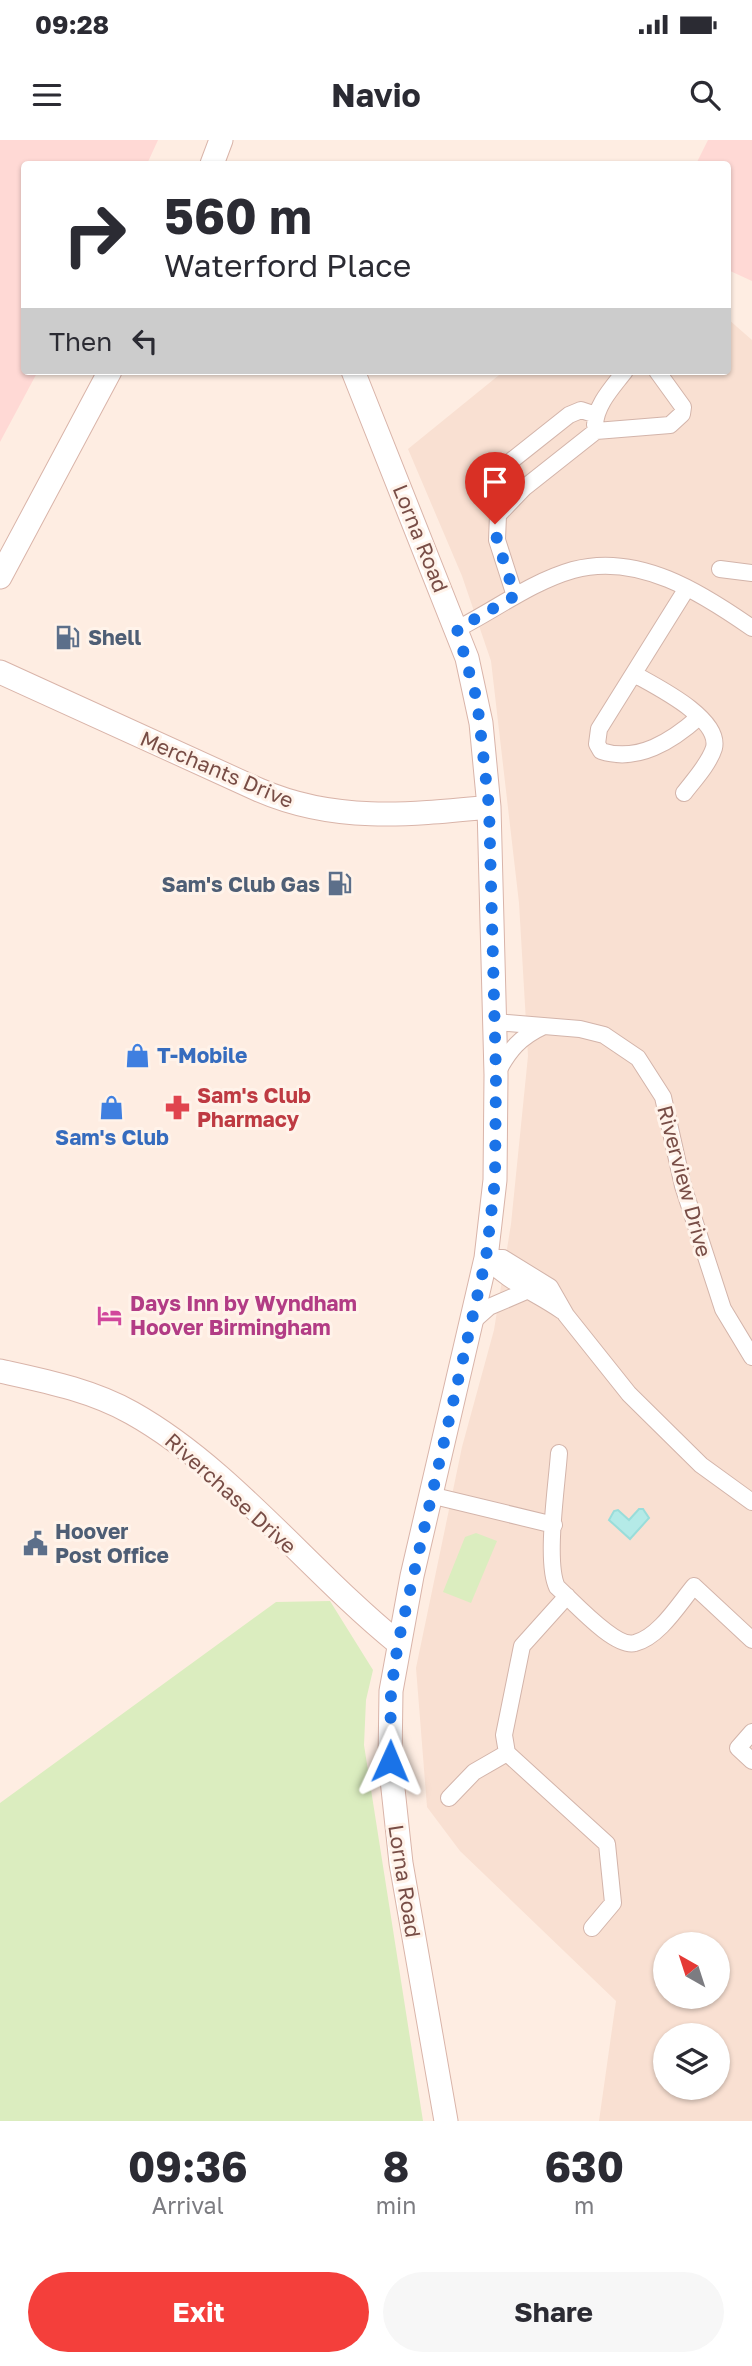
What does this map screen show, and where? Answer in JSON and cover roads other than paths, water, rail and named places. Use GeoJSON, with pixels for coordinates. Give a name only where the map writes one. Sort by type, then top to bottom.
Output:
{"type":"FeatureCollection","features":[{"type":"Feature","properties":{"kind":"street"},"geometry":{"type":"LineString","coordinates":[[0,578],[108,375]]}},
{"type":"Feature","properties":{"kind":"street","name":"Lorna Road"},"geometry":{"type":"LineString","coordinates":[[355,375],[457,629],[477,700],[489,807],[496,1075],[495,1180],[486,1258],[430,1495],[398,1643],[391,1691],[390,1761],[401,1863],[446,2121]]}},
{"type":"Feature","properties":{"kind":"street"},"geometry":{"type":"LineString","coordinates":[[515,596],[497,540],[495,524],[506,504],[596,423],[623,375]]}},
{"type":"Feature","properties":{"kind":"street"},"geometry":{"type":"LineString","coordinates":[[477,488],[569,415],[581,410],[596,423],[670,425],[678,420],[683,407],[660,375]]}},
{"type":"Feature","properties":{"kind":"street"},"geometry":{"type":"LineString","coordinates":[[506,466],[524,488]]}},
{"type":"Feature","properties":{"kind":"street"},"geometry":{"type":"LineString","coordinates":[[457,629],[515,596],[574,570],[601,567],[648,573],[703,594],[752,628]]}},
{"type":"Feature","properties":{"kind":"street"},"geometry":{"type":"LineString","coordinates":[[720,569],[752,573]]}},
{"type":"Feature","properties":{"kind":"street"},"geometry":{"type":"LineString","coordinates":[[687,588],[599,729],[597,744],[601,751],[613,755],[661,747],[699,718]]}},
{"type":"Feature","properties":{"kind":"street","name":"Merchants Drive"},"geometry":{"type":"LineString","coordinates":[[0,672],[238,781],[299,804],[362,816],[398,816],[489,807]]}},
{"type":"Feature","properties":{"kind":"street"},"geometry":{"type":"LineString","coordinates":[[634,674],[681,702],[709,725],[714,734],[714,748],[684,793]]}},
{"type":"Feature","properties":{"kind":"street","name":"Riverview Drive"},"geometry":{"type":"LineString","coordinates":[[495,1022],[549,1024],[604,1035],[638,1058],[654,1079],[667,1109],[682,1185],[723,1309],[752,1357]]}},
{"type":"Feature","properties":{"kind":"street"},"geometry":{"type":"LineString","coordinates":[[496,1075],[509,1051],[524,1035],[549,1024]]}},
{"type":"Feature","properties":{"kind":"street"},"geometry":{"type":"LineString","coordinates":[[486,1258],[499,1274],[530,1289],[566,1315]]}},
{"type":"Feature","properties":{"kind":"street"},"geometry":{"type":"LineString","coordinates":[[486,1258],[503,1258],[537,1276],[550,1287],[566,1315],[629,1394],[701,1465],[752,1502]]}},
{"type":"Feature","properties":{"kind":"street"},"geometry":{"type":"LineString","coordinates":[[471,1323],[489,1307],[530,1289]]}},
{"type":"Feature","properties":{"kind":"street","name":"Riverchase Drive"},"geometry":{"type":"LineString","coordinates":[[0,1371],[86,1393],[130,1412],[163,1432],[237,1493],[352,1606],[398,1643]]}},
{"type":"Feature","properties":{"kind":"street"},"geometry":{"type":"LineString","coordinates":[[559,1453],[553,1578],[567,1596],[609,1634],[624,1643],[635,1644],[656,1629],[694,1587],[752,1640]]}},
{"type":"Feature","properties":{"kind":"street"},"geometry":{"type":"LineString","coordinates":[[430,1495],[554,1525]]}},
{"type":"Feature","properties":{"kind":"street"},"geometry":{"type":"LineString","coordinates":[[567,1596],[522,1646],[504,1735],[506,1753],[607,1844],[612,1903],[592,1928]]}},
{"type":"Feature","properties":{"kind":"street"},"geometry":{"type":"LineString","coordinates":[[752,1732],[738,1748],[752,1761]]}},
{"type":"Feature","properties":{"kind":"street"},"geometry":{"type":"LineString","coordinates":[[449,1798],[474,1772],[506,1753]]}},
{"type":"Feature","properties":{"kind":"water"},"geometry":{"type":"Polygon","coordinates":[[[639,1509],[643,1509],[649,1518],[630,1539],[609,1520],[614,1511],[618,1510],[629,1520],[639,1509]]]}},
{"type":"Feature","properties":{"kind":"place","name":"Shell"},"geometry":{"type":"Point","coordinates":[68,637]}},
{"type":"Feature","properties":{"kind":"place","name":"Sam's Club Gas"},"geometry":{"type":"Point","coordinates":[340,884]}},
{"type":"Feature","properties":{"kind":"place","name":"T-Mobile"},"geometry":{"type":"Point","coordinates":[137,1055]}},
{"type":"Feature","properties":{"kind":"place","name":"Sam's Club Pharmacy"},"geometry":{"type":"Point","coordinates":[177,1107]}},
{"type":"Feature","properties":{"kind":"place","name":"Sam's Club"},"geometry":{"type":"Point","coordinates":[112,1108]}},
{"type":"Feature","properties":{"kind":"place","name":"Days Inn by Wyndham Hoover Birmingham"},"geometry":{"type":"Point","coordinates":[110,1315]}},
{"type":"Feature","properties":{"kind":"place","name":"Hoover Post Office"},"geometry":{"type":"Point","coordinates":[35,1543]}}]}
